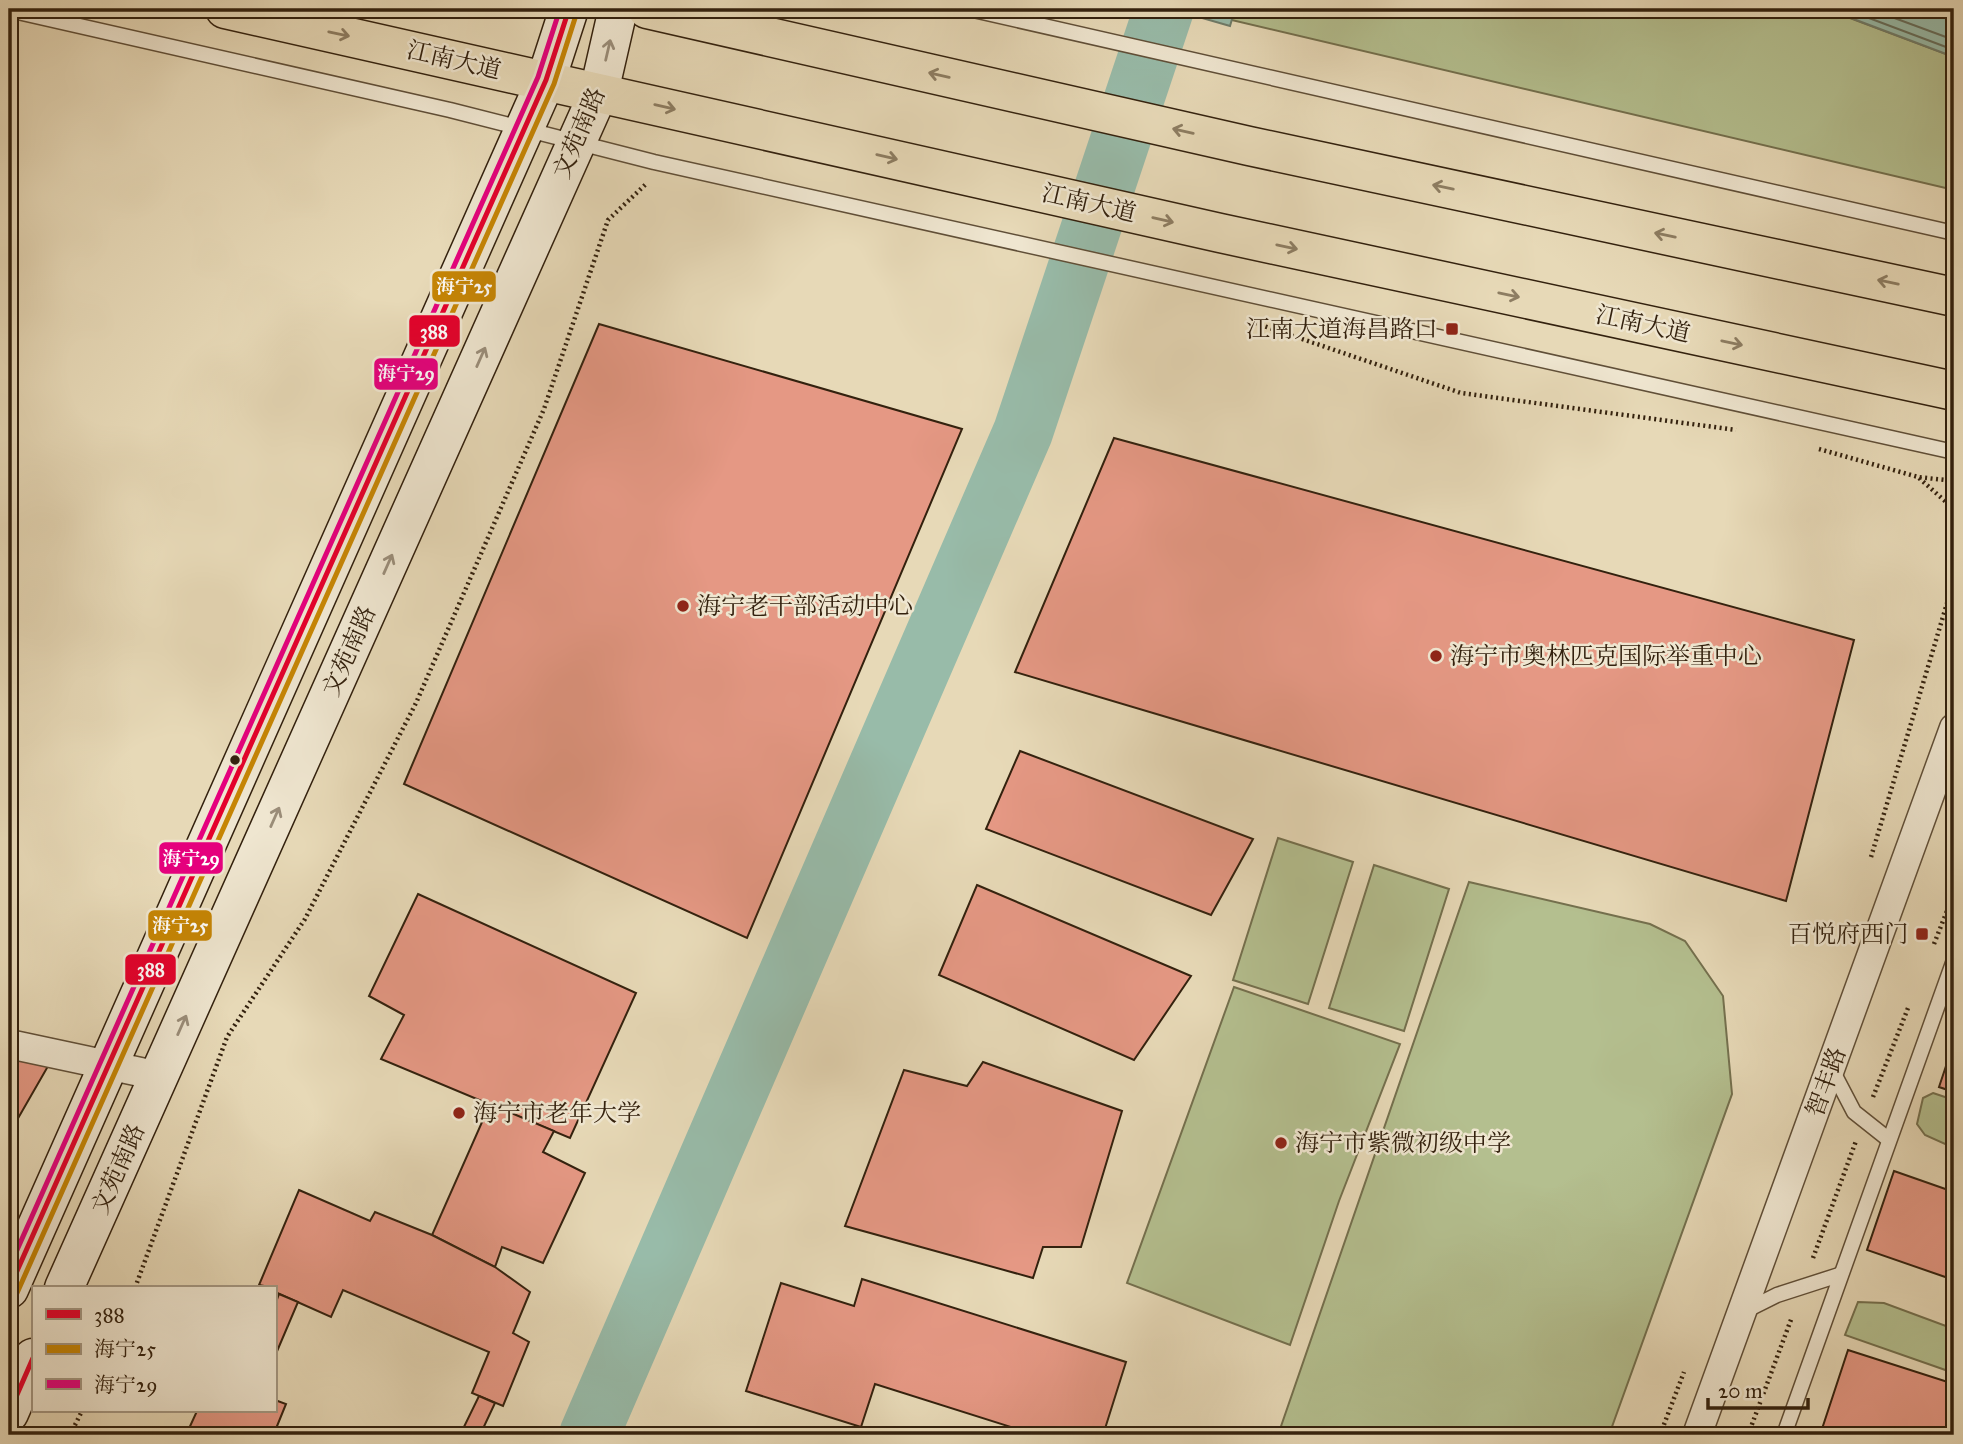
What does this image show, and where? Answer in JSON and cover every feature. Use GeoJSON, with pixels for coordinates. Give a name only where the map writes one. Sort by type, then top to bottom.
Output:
{"type":"FeatureCollection","features":[{"type":"Feature","properties":{"kind":"highway","name":"江南大道"},"geometry":{"type":"LineString","coordinates":[[225,9],[1220,233],[1954,391]]}},
{"type":"Feature","properties":{"kind":"highway"},"geometry":{"type":"LineString","coordinates":[[647,9],[1250,146],[1954,297]]}},
{"type":"Feature","properties":{"kind":"main road","name":"文苑南路"},"geometry":{"type":"LineString","coordinates":[[9,1289],[546,80],[569,9]]}},
{"type":"Feature","properties":{"kind":"main road","name":"文苑南路"},"geometry":{"type":"LineString","coordinates":[[66,1286],[578,141],[599,92],[618,9]]}},
{"type":"Feature","properties":{"kind":"main road"},"geometry":{"type":"LineString","coordinates":[[9,1413],[32,1360]]}},
{"type":"Feature","properties":{"kind":"street","name":"智丰路"},"geometry":{"type":"LineString","coordinates":[[1697,1435],[1954,728]]}},
{"type":"Feature","properties":{"kind":"street"},"geometry":{"type":"LineString","coordinates":[[9,1044],[159,1076]]}},
{"type":"Feature","properties":{"kind":"lane"},"geometry":{"type":"LineString","coordinates":[[970,9],[1954,233]]}},
{"type":"Feature","properties":{"kind":"lane"},"geometry":{"type":"LineString","coordinates":[[9,10],[450,110],[654,162],[1954,452]]}},
{"type":"Feature","properties":{"kind":"lane"},"geometry":{"type":"LineString","coordinates":[[1784,1435],[1839,1275],[1954,960]]}},
{"type":"Feature","properties":{"kind":"lane"},"geometry":{"type":"LineString","coordinates":[[1831,1068],[1854,1112],[1888,1139]]}},
{"type":"Feature","properties":{"kind":"lane"},"geometry":{"type":"LineString","coordinates":[[1742,1312],[1777,1296],[1839,1275]]}},
{"type":"Feature","properties":{"kind":"path"},"geometry":{"type":"LineString","coordinates":[[136,1286],[227,1037],[305,919],[416,703],[544,409],[608,220],[646,184]]}},
{"type":"Feature","properties":{"kind":"path"},"geometry":{"type":"LineString","coordinates":[[1252,322],[1461,393],[1741,431]]}},
{"type":"Feature","properties":{"kind":"path"},"geometry":{"type":"LineString","coordinates":[[1806,445],[1918,477],[1954,481]]}},
{"type":"Feature","properties":{"kind":"path"},"geometry":{"type":"LineString","coordinates":[[1918,477],[1954,509]]}},
{"type":"Feature","properties":{"kind":"path"},"geometry":{"type":"LineString","coordinates":[[1868,866],[1954,580]]}},
{"type":"Feature","properties":{"kind":"path"},"geometry":{"type":"LineString","coordinates":[[1929,956],[1954,893]]}},
{"type":"Feature","properties":{"kind":"path"},"geometry":{"type":"LineString","coordinates":[[1810,1266],[1909,1007]]}},
{"type":"Feature","properties":{"kind":"path"},"geometry":{"type":"LineString","coordinates":[[1748,1435],[1792,1317]]}},
{"type":"Feature","properties":{"kind":"path"},"geometry":{"type":"LineString","coordinates":[[1660,1435],[1688,1362]]}},
{"type":"Feature","properties":{"kind":"path"},"geometry":{"type":"LineString","coordinates":[[71,1435],[82,1412]]}},
{"type":"Feature","properties":{"kind":"shaded area"},"geometry":{"type":"Polygon","coordinates":[[[1185,9],[1826,9],[1954,57],[1954,190],[1185,9]]]}},
{"type":"Feature","properties":{"kind":"shaded area"},"geometry":{"type":"Polygon","coordinates":[[[1278,838],[1353,862],[1308,1004],[1233,980],[1278,838]]]}},
{"type":"Feature","properties":{"kind":"shaded area"},"geometry":{"type":"Polygon","coordinates":[[[1374,865],[1449,889],[1404,1031],[1329,1008],[1374,865]]]}},
{"type":"Feature","properties":{"kind":"shaded area"},"geometry":{"type":"Polygon","coordinates":[[[1469,882],[1650,924],[1685,941],[1723,996],[1732,1094],[1609,1435],[1278,1435],[1469,882]]]}},
{"type":"Feature","properties":{"kind":"shaded area"},"geometry":{"type":"Polygon","coordinates":[[[1234,987],[1400,1044],[1339,1201],[1290,1345],[1127,1283],[1234,987]]]}},
{"type":"Feature","properties":{"kind":"shaded area"},"geometry":{"type":"Polygon","coordinates":[[[1933,1093],[1954,1100],[1954,1148],[1925,1135],[1917,1124],[1923,1098],[1933,1093]]]}},
{"type":"Feature","properties":{"kind":"shaded area"},"geometry":{"type":"Polygon","coordinates":[[[1858,1302],[1884,1303],[1954,1329],[1954,1373],[1845,1335],[1858,1302]]]}},
{"type":"Feature","properties":{"kind":"water"},"geometry":{"type":"Polygon","coordinates":[[[1171,9],[1235,9],[1230,26],[1171,9]]]}},
{"type":"Feature","properties":{"kind":"water"},"geometry":{"type":"Polygon","coordinates":[[[1826,9],[1954,9],[1954,57],[1835,12],[1826,9]]]}},
{"type":"Feature","properties":{"kind":"building","name":"海宁老干部活动中心"},"geometry":{"type":"Polygon","coordinates":[[[599,324],[962,429],[747,938],[404,784],[599,324]]]}},
{"type":"Feature","properties":{"kind":"building","name":"海宁市奥林匹克国际举重中心"},"geometry":{"type":"Polygon","coordinates":[[[1114,438],[1854,640],[1786,901],[1015,672],[1114,438]]]}},
{"type":"Feature","properties":{"kind":"building"},"geometry":{"type":"Polygon","coordinates":[[[1020,751],[1253,839],[1211,915],[986,829],[1020,751]]]}},
{"type":"Feature","properties":{"kind":"building"},"geometry":{"type":"Polygon","coordinates":[[[977,885],[1191,976],[1134,1060],[939,975],[977,885]]]}},
{"type":"Feature","properties":{"kind":"building"},"geometry":{"type":"Polygon","coordinates":[[[418,894],[636,993],[570,1138],[381,1059],[404,1015],[369,996],[418,894]]]}},
{"type":"Feature","properties":{"kind":"building"},"geometry":{"type":"Polygon","coordinates":[[[1954,1042],[1954,1092],[1939,1087],[1954,1042]]]}},
{"type":"Feature","properties":{"kind":"building"},"geometry":{"type":"Polygon","coordinates":[[[9,1044],[55,1054],[9,1134],[9,1044]]]}},
{"type":"Feature","properties":{"kind":"building"},"geometry":{"type":"Polygon","coordinates":[[[983,1062],[1122,1111],[1081,1247],[1043,1247],[1033,1278],[845,1226],[904,1070],[967,1086],[983,1062]]]}},
{"type":"Feature","properties":{"kind":"building"},"geometry":{"type":"Polygon","coordinates":[[[490,1104],[554,1131],[543,1152],[585,1173],[543,1263],[502,1247],[495,1267],[432,1235],[490,1104]]]}},
{"type":"Feature","properties":{"kind":"building"},"geometry":{"type":"Polygon","coordinates":[[[1894,1171],[1954,1192],[1954,1280],[1867,1250],[1894,1171]]]}},
{"type":"Feature","properties":{"kind":"building"},"geometry":{"type":"Polygon","coordinates":[[[299,1190],[370,1221],[375,1212],[432,1235],[495,1267],[530,1292],[513,1333],[529,1342],[503,1406],[472,1393],[489,1352],[343,1290],[331,1317],[276,1292],[276,1286],[259,1285],[299,1190]]]}},
{"type":"Feature","properties":{"kind":"building"},"geometry":{"type":"Polygon","coordinates":[[[862,1279],[1126,1362],[1103,1435],[1036,1435],[875,1384],[861,1427],[746,1391],[781,1283],[854,1306],[862,1279]]]}},
{"type":"Feature","properties":{"kind":"building"},"geometry":{"type":"Polygon","coordinates":[[[279,1294],[298,1302],[276,1354],[276,1302],[279,1294]]]}},
{"type":"Feature","properties":{"kind":"building"},"geometry":{"type":"Polygon","coordinates":[[[1848,1350],[1954,1384],[1954,1435],[1820,1435],[1848,1350]]]}},
{"type":"Feature","properties":{"kind":"building"},"geometry":{"type":"Polygon","coordinates":[[[479,1396],[495,1403],[480,1435],[460,1435],[479,1396]]]}},
{"type":"Feature","properties":{"kind":"building"},"geometry":{"type":"Polygon","coordinates":[[[276,1400],[286,1404],[275,1431],[284,1435],[186,1435],[197,1412],[276,1412],[276,1400]]]}},
{"type":"Feature","properties":{"kind":"waterway"},"geometry":{"type":"LineString","coordinates":[[589,1435],[1023,432],[1164,9]]}},
{"type":"Feature","properties":{"kind":"transit line","name":"海宁29"},"geometry":{"type":"LineString","coordinates":[[9,1268],[538,77],[560,9]]}},
{"type":"Feature","properties":{"kind":"transit line","name":"388"},"geometry":{"type":"LineString","coordinates":[[9,1289],[546,80],[569,9]]}},
{"type":"Feature","properties":{"kind":"transit line","name":"海宁25"},"geometry":{"type":"LineString","coordinates":[[17,1293],[554,84],[577,12]]}},
{"type":"Feature","properties":{"kind":"transit line","name":"388"},"geometry":{"type":"LineString","coordinates":[[9,1413],[32,1360]]}},
{"type":"Feature","properties":{"kind":"place","name":"江南大道海昌路口"},"geometry":{"type":"Point","coordinates":[1452,329]}},
{"type":"Feature","properties":{"kind":"place","name":"海宁老干部活动中心"},"geometry":{"type":"Point","coordinates":[683,606]}},
{"type":"Feature","properties":{"kind":"place","name":"海宁市奥林匹克国际举重中心"},"geometry":{"type":"Point","coordinates":[1436,656]}},
{"type":"Feature","properties":{"kind":"place","name":"百悦府西门"},"geometry":{"type":"Point","coordinates":[1922,934]}},
{"type":"Feature","properties":{"kind":"place","name":"海宁市老年大学"},"geometry":{"type":"Point","coordinates":[459,1113]}},
{"type":"Feature","properties":{"kind":"place","name":"海宁市紫微初级中学"},"geometry":{"type":"Point","coordinates":[1281,1143]}}]}
